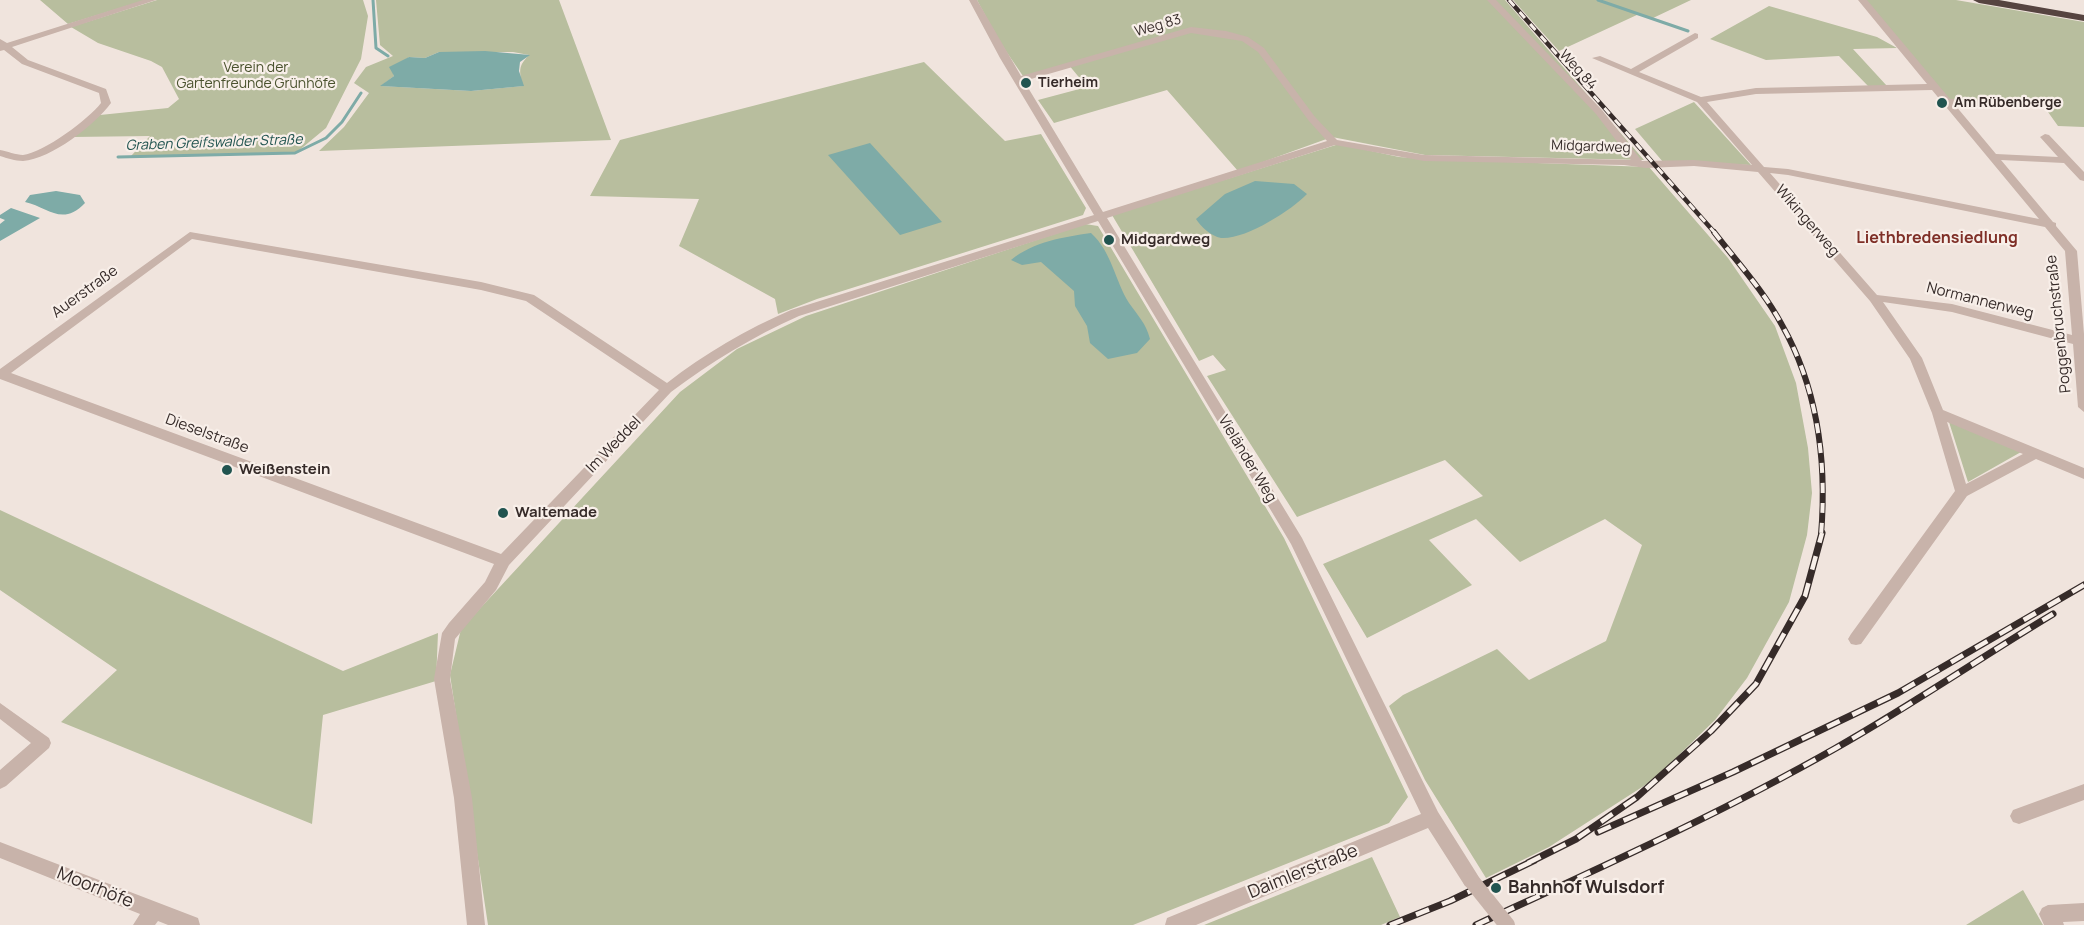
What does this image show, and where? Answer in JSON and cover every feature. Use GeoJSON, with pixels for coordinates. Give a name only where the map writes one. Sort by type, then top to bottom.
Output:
{"type":"FeatureCollection","features":[{"type":"Feature","properties":{"kind":"highway"},"geometry":{"type":"LineString","coordinates":[[1979,0],[2084,18]]}},
{"type":"Feature","properties":{"kind":"highway"},"geometry":{"type":"LineString","coordinates":[[2013,0],[2084,12]]}},
{"type":"Feature","properties":{"kind":"street"},"geometry":{"type":"LineString","coordinates":[[2,46],[152,0]]}},
{"type":"Feature","properties":{"kind":"street","name":"Vieländer Weg"},"geometry":{"type":"LineString","coordinates":[[973,0],[1018,80],[1306,558],[1432,818],[1471,880],[1507,925]]}},
{"type":"Feature","properties":{"kind":"street","name":"Weg 84"},"geometry":{"type":"LineString","coordinates":[[1491,0],[1599,112],[1639,164]]}},
{"type":"Feature","properties":{"kind":"street","name":"Poggenbruchstraße"},"geometry":{"type":"LineString","coordinates":[[1862,0],[1933,87],[2052,225],[2071,251],[2084,407]]}},
{"type":"Feature","properties":{"kind":"street","name":"Weg 83"},"geometry":{"type":"LineString","coordinates":[[1018,80],[1191,30],[1226,34],[1245,39],[1261,50],[1312,119],[1334,142]]}},
{"type":"Feature","properties":{"kind":"street"},"geometry":{"type":"LineString","coordinates":[[1632,72],[1695,36]]}},
{"type":"Feature","properties":{"kind":"street"},"geometry":{"type":"LineString","coordinates":[[0,153],[24,158],[69,136],[94,118],[106,104],[103,91],[25,62],[2,46]]}},
{"type":"Feature","properties":{"kind":"street","name":"Wikingerweg"},"geometry":{"type":"LineString","coordinates":[[1597,58],[1700,100],[1874,298],[1916,358],[1938,413],[1962,492]]}},
{"type":"Feature","properties":{"kind":"street"},"geometry":{"type":"LineString","coordinates":[[1700,100],[1756,91],[1933,87]]}},
{"type":"Feature","properties":{"kind":"street"},"geometry":{"type":"LineString","coordinates":[[1947,102],[2025,105]]}},
{"type":"Feature","properties":{"kind":"street"},"geometry":{"type":"LineString","coordinates":[[2045,137],[2084,178]]}},
{"type":"Feature","properties":{"kind":"street","name":"Midgardweg"},"geometry":{"type":"LineString","coordinates":[[1100,215],[1334,142],[1424,158],[1639,164],[1694,163],[1761,168],[1820,177],[2052,225]]}},
{"type":"Feature","properties":{"kind":"street"},"geometry":{"type":"LineString","coordinates":[[1994,157],[2067,160]]}},
{"type":"Feature","properties":{"kind":"street","name":"Im Weddel"},"geometry":{"type":"LineString","coordinates":[[476,925],[463,798],[442,679],[447,638],[453,627],[491,586],[503,561],[667,389],[689,372],[764,327],[795,313],[1100,215]]}},
{"type":"Feature","properties":{"kind":"street","name":"Auerstraße"},"geometry":{"type":"LineString","coordinates":[[1,374],[190,235],[481,286],[530,297],[667,389]]}},
{"type":"Feature","properties":{"kind":"street"},"geometry":{"type":"LineString","coordinates":[[2071,251],[2084,246]]}},
{"type":"Feature","properties":{"kind":"street","name":"Normannenweg"},"geometry":{"type":"LineString","coordinates":[[1874,298],[1913,300],[1943,305],[2078,341]]}},
{"type":"Feature","properties":{"kind":"street","name":"Dieselstraße"},"geometry":{"type":"LineString","coordinates":[[1,374],[503,561]]}},
{"type":"Feature","properties":{"kind":"street"},"geometry":{"type":"LineString","coordinates":[[1938,413],[2084,474]]}},
{"type":"Feature","properties":{"kind":"street"},"geometry":{"type":"LineString","coordinates":[[1856,639],[1962,492],[2036,453]]}},
{"type":"Feature","properties":{"kind":"street"},"geometry":{"type":"LineString","coordinates":[[0,710],[43,743],[0,781]]}},
{"type":"Feature","properties":{"kind":"street"},"geometry":{"type":"LineString","coordinates":[[2019,816],[2084,792]]}},
{"type":"Feature","properties":{"kind":"street","name":"Daimlerstraße"},"geometry":{"type":"LineString","coordinates":[[1174,925],[1432,818]]}},
{"type":"Feature","properties":{"kind":"street","name":"Moorhöfe"},"geometry":{"type":"LineString","coordinates":[[0,850],[148,918],[191,925]]}},
{"type":"Feature","properties":{"kind":"street"},"geometry":{"type":"LineString","coordinates":[[2052,919],[2084,912]]}},
{"type":"Feature","properties":{"kind":"green space"},"geometry":{"type":"Polygon","coordinates":[[[40,0],[146,0],[68,24],[40,0]]]}},
{"type":"Feature","properties":{"kind":"green space","name":"Verein der Gartenfreunde Grünhöfe"},"geometry":{"type":"Polygon","coordinates":[[[157,0],[363,0],[368,16],[361,59],[326,128],[297,152],[131,156],[150,136],[71,137],[100,115],[168,108],[179,99],[162,67],[98,43],[71,27],[157,0]]]}},
{"type":"Feature","properties":{"kind":"green space"},"geometry":{"type":"Polygon","coordinates":[[[376,0],[559,0],[611,140],[319,151],[344,127],[369,93],[354,83],[366,67],[393,56],[380,45],[376,0]],[[439,52],[425,58],[409,57],[392,70],[394,76],[381,86],[471,91],[523,86],[520,69],[529,55],[513,52],[439,52]]]}},
{"type":"Feature","properties":{"kind":"green space"},"geometry":{"type":"Polygon","coordinates":[[[977,0],[1505,0],[1644,160],[1425,155],[1332,137],[1238,171],[1167,90],[1054,123],[1038,100],[1087,87],[1068,64],[1023,76],[999,41],[977,0]]]}},
{"type":"Feature","properties":{"kind":"green space"},"geometry":{"type":"Polygon","coordinates":[[[1513,0],[1691,0],[1653,18],[1639,14],[1559,51],[1513,0]]]}},
{"type":"Feature","properties":{"kind":"green space"},"geometry":{"type":"Polygon","coordinates":[[[1865,0],[1956,0],[2084,22],[2084,127],[2058,126],[2043,105],[1948,100],[1865,0]]]}},
{"type":"Feature","properties":{"kind":"green space"},"geometry":{"type":"Polygon","coordinates":[[[1769,6],[1877,37],[1897,48],[1853,49],[1887,86],[1868,86],[1839,56],[1766,60],[1710,39],[1769,6]]]}},
{"type":"Feature","properties":{"kind":"green space"},"geometry":{"type":"Polygon","coordinates":[[[924,62],[1005,141],[1041,134],[1086,208],[1083,215],[817,299],[778,314],[775,299],[679,246],[699,199],[590,196],[620,140],[924,62]]]}},
{"type":"Feature","properties":{"kind":"green space"},"geometry":{"type":"Polygon","coordinates":[[[1694,102],[1751,165],[1663,162],[1635,129],[1694,102]]]}},
{"type":"Feature","properties":{"kind":"green space"},"geometry":{"type":"Polygon","coordinates":[[[1339,144],[1399,157],[1649,167],[1728,258],[1775,326],[1796,383],[1808,448],[1812,493],[1807,535],[1789,602],[1747,678],[1715,720],[1653,780],[1549,847],[1486,878],[1425,780],[1389,706],[1403,695],[1497,649],[1529,680],[1606,641],[1642,545],[1605,519],[1520,562],[1476,519],[1429,540],[1472,585],[1367,638],[1323,564],[1483,496],[1445,460],[1297,517],[1207,376],[1226,370],[1213,355],[1199,361],[1112,215],[1339,144]]]}},
{"type":"Feature","properties":{"kind":"green space"},"geometry":{"type":"Polygon","coordinates":[[[1085,224],[1098,226],[1284,538],[1408,797],[1389,823],[1133,925],[488,925],[450,675],[461,629],[680,392],[737,349],[806,316],[1085,224]]]}},
{"type":"Feature","properties":{"kind":"green space"},"geometry":{"type":"Polygon","coordinates":[[[1949,422],[2021,452],[1968,482],[1949,422]]]}},
{"type":"Feature","properties":{"kind":"green space"},"geometry":{"type":"Polygon","coordinates":[[[0,510],[343,671],[438,633],[436,681],[323,715],[312,824],[61,722],[117,670],[0,590],[0,510]]]}},
{"type":"Feature","properties":{"kind":"green space"},"geometry":{"type":"Polygon","coordinates":[[[1372,857],[1400,917],[1381,925],[1204,925],[1372,857]]]}},
{"type":"Feature","properties":{"kind":"green space"},"geometry":{"type":"Polygon","coordinates":[[[2023,890],[2043,925],[1966,925],[2023,890]]]}},
{"type":"Feature","properties":{"kind":"water"},"geometry":{"type":"Polygon","coordinates":[[[485,51],[530,55],[520,62],[519,71],[524,86],[471,91],[380,86],[394,76],[389,67],[409,57],[425,58],[439,52],[485,51]]]}},
{"type":"Feature","properties":{"kind":"water"},"geometry":{"type":"Polygon","coordinates":[[[870,143],[942,222],[900,235],[828,155],[870,143]]]}},
{"type":"Feature","properties":{"kind":"water"},"geometry":{"type":"Polygon","coordinates":[[[1255,181],[1294,184],[1307,194],[1291,208],[1267,223],[1231,237],[1221,238],[1214,235],[1203,228],[1196,219],[1225,194],[1255,181]]]}},
{"type":"Feature","properties":{"kind":"water"},"geometry":{"type":"Polygon","coordinates":[[[56,191],[80,195],[85,203],[77,210],[62,215],[25,202],[30,195],[56,191]]]}},
{"type":"Feature","properties":{"kind":"water"},"geometry":{"type":"Polygon","coordinates":[[[11,208],[40,218],[0,241],[0,224],[5,220],[0,218],[0,215],[11,208]]]}},
{"type":"Feature","properties":{"kind":"water"},"geometry":{"type":"Polygon","coordinates":[[[1091,233],[1104,249],[1124,294],[1148,333],[1150,339],[1137,353],[1108,359],[1090,343],[1087,326],[1075,306],[1074,291],[1041,262],[1022,265],[1011,260],[1039,245],[1091,233]]]}},
{"type":"Feature","properties":{"kind":"waterway"},"geometry":{"type":"LineString","coordinates":[[373,0],[376,48],[388,56]]}},
{"type":"Feature","properties":{"kind":"waterway"},"geometry":{"type":"LineString","coordinates":[[1598,0],[1688,31]]}},
{"type":"Feature","properties":{"kind":"waterway","name":"Graben Greifswalder Straße"},"geometry":{"type":"LineString","coordinates":[[118,157],[295,153],[326,138],[342,122],[361,93]]}},
{"type":"Feature","properties":{"kind":"railway"},"geometry":{"type":"LineString","coordinates":[[1509,0],[1715,233]]}},
{"type":"Feature","properties":{"kind":"railway"},"geometry":{"type":"LineString","coordinates":[[1714,232],[1775,312],[1804,375],[1812,401],[1821,454],[1823,508],[1821,535]]}},
{"type":"Feature","properties":{"kind":"railway"},"geometry":{"type":"LineString","coordinates":[[1528,863],[1576,839],[1637,797],[1711,731],[1756,684],[1805,596],[1822,533]]}},
{"type":"Feature","properties":{"kind":"railway"},"geometry":{"type":"LineString","coordinates":[[1598,832],[1733,772],[1898,693],[2084,585]]}},
{"type":"Feature","properties":{"kind":"railway"},"geometry":{"type":"LineString","coordinates":[[1476,925],[1748,796],[1891,716],[2053,614]]}},
{"type":"Feature","properties":{"kind":"railway"},"geometry":{"type":"LineString","coordinates":[[1390,925],[1450,901],[1535,860]]}},
{"type":"Feature","properties":{"kind":"place","name":"Tierheim"},"geometry":{"type":"Point","coordinates":[1026,83]}},
{"type":"Feature","properties":{"kind":"place","name":"Am Rübenberge"},"geometry":{"type":"Point","coordinates":[1942,103]}},
{"type":"Feature","properties":{"kind":"place","name":"Midgardweg"},"geometry":{"type":"Point","coordinates":[1109,240]}},
{"type":"Feature","properties":{"kind":"place","name":"Weißenstein"},"geometry":{"type":"Point","coordinates":[227,470]}},
{"type":"Feature","properties":{"kind":"place","name":"Waltemade"},"geometry":{"type":"Point","coordinates":[503,513]}},
{"type":"Feature","properties":{"kind":"place","name":"Bahnhof Wulsdorf"},"geometry":{"type":"Point","coordinates":[1496,888]}},
{"type":"Feature","properties":{"kind":"district","name":"Liethbredensiedlung"},"geometry":{"type":"Point","coordinates":[1937,239]}}]}
